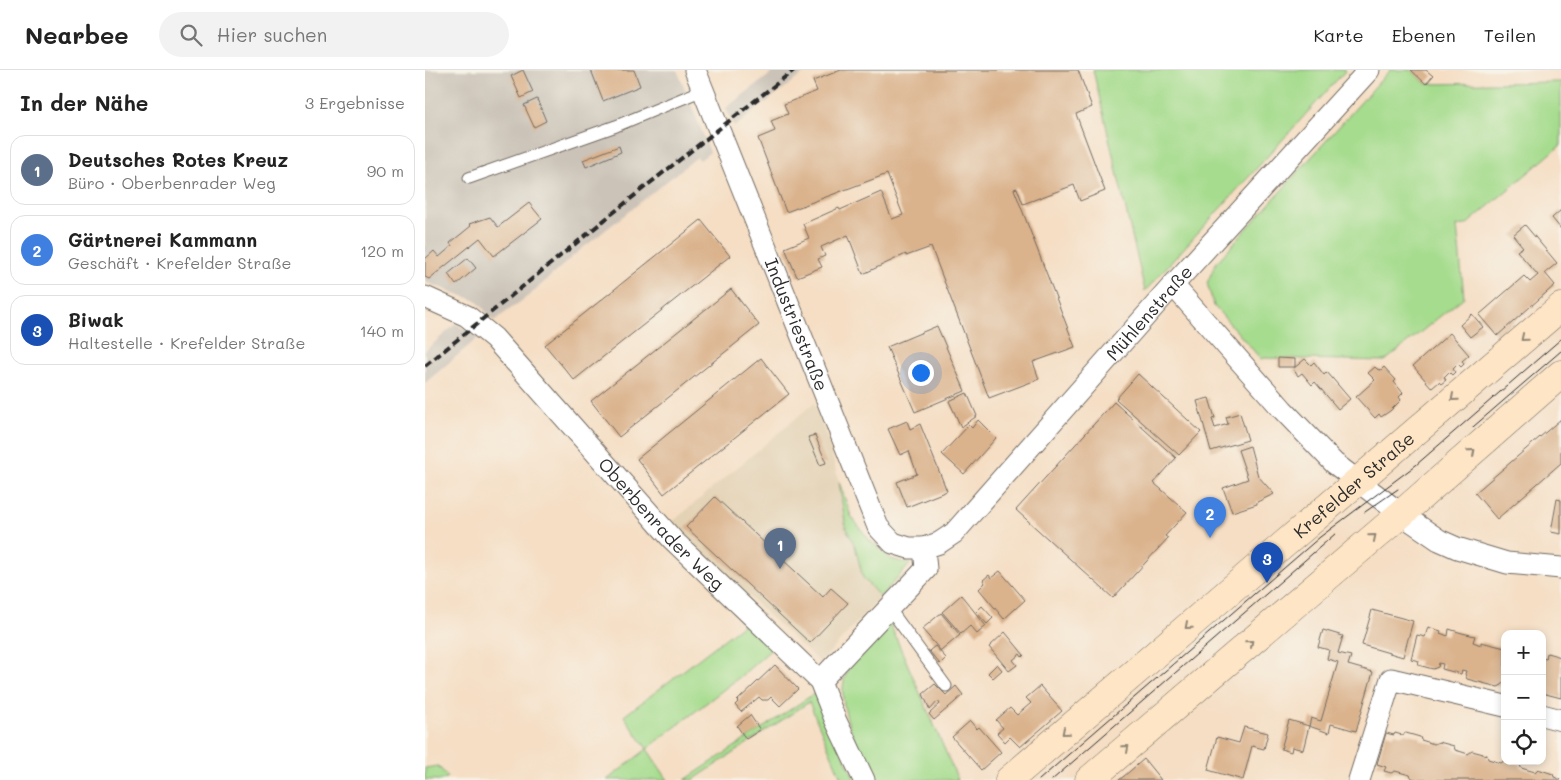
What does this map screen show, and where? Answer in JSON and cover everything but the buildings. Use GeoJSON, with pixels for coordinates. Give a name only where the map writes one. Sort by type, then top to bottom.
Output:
{"type":"FeatureCollection","features":[{"type":"Feature","properties":{"kind":"main road","name":"Krefelder Straße"},"geometry":{"type":"LineString","coordinates":[[1009,780],[1561,307]]}},
{"type":"Feature","properties":{"kind":"main road"},"geometry":{"type":"LineString","coordinates":[[1089,780],[1401,514],[1561,374]]}},
{"type":"Feature","properties":{"kind":"street","name":"Industriestraße"},"geometry":{"type":"LineString","coordinates":[[695,70],[877,527],[893,544],[909,548],[924,548]]}},
{"type":"Feature","properties":{"kind":"street","name":"Mühlenstraße"},"geometry":{"type":"LineString","coordinates":[[924,548],[939,543],[954,532],[1173,284],[1369,70]]}},
{"type":"Feature","properties":{"kind":"street"},"geometry":{"type":"LineString","coordinates":[[1173,284],[1283,410],[1334,463],[1401,514],[1439,540],[1457,548],[1507,563],[1561,568]]}},
{"type":"Feature","properties":{"kind":"street","name":"Oberbenrader Weg"},"geometry":{"type":"LineString","coordinates":[[425,297],[467,316],[494,338],[673,540],[820,680],[835,719],[864,780]]}},
{"type":"Feature","properties":{"kind":"street"},"geometry":{"type":"LineString","coordinates":[[820,680],[926,569],[924,548]]}},
{"type":"Feature","properties":{"kind":"street"},"geometry":{"type":"LineString","coordinates":[[1359,780],[1391,679],[1501,705]]}},
{"type":"Feature","properties":{"kind":"street"},"geometry":{"type":"LineString","coordinates":[[1546,716],[1561,720]]}},
{"type":"Feature","properties":{"kind":"lane"},"geometry":{"type":"LineString","coordinates":[[469,178],[617,126],[703,90]]}},
{"type":"Feature","properties":{"kind":"lane"},"geometry":{"type":"LineString","coordinates":[[889,608],[946,686]]}},
{"type":"Feature","properties":{"kind":"shaded area"},"geometry":{"type":"Polygon","coordinates":[[[425,70],[677,70],[710,152],[700,160],[697,157],[573,256],[531,294],[494,321],[477,301],[425,282],[425,70]]]}},
{"type":"Feature","properties":{"kind":"shaded area"},"geometry":{"type":"Polygon","coordinates":[[[776,70],[808,70],[734,127],[726,108],[776,70]]]}},
{"type":"Feature","properties":{"kind":"shaded area"},"geometry":{"type":"Polygon","coordinates":[[[456,324],[479,337],[425,383],[425,351],[456,324]]]}},
{"type":"Feature","properties":{"kind":"shaded area"},"geometry":{"type":"Polygon","coordinates":[[[814,403],[826,435],[839,482],[846,528],[855,546],[863,578],[880,597],[820,663],[670,524],[814,403]]]}},
{"type":"Feature","properties":{"kind":"green space"},"geometry":{"type":"Polygon","coordinates":[[[1093,70],[1346,70],[1145,291],[1093,70]]]}},
{"type":"Feature","properties":{"kind":"green space"},"geometry":{"type":"Polygon","coordinates":[[[1390,70],[1411,70],[1426,84],[1561,82],[1561,145],[1466,225],[1457,226],[1464,297],[1385,361],[1261,359],[1214,306],[1207,283],[1216,263],[1390,70]]]}},
{"type":"Feature","properties":{"kind":"green space"},"geometry":{"type":"Polygon","coordinates":[[[839,482],[851,516],[870,541],[891,559],[910,564],[880,597],[863,578],[855,546],[846,528],[839,482]]]}},
{"type":"Feature","properties":{"kind":"green space"},"geometry":{"type":"Polygon","coordinates":[[[748,621],[775,646],[741,676],[647,749],[624,716],[748,621]]]}},
{"type":"Feature","properties":{"kind":"green space"},"geometry":{"type":"Polygon","coordinates":[[[889,622],[958,780],[875,780],[856,742],[846,713],[843,685],[850,667],[889,622]]]}},
{"type":"Feature","properties":{"kind":"green space"},"geometry":{"type":"Polygon","coordinates":[[[815,693],[855,780],[842,780],[809,702],[693,780],[685,780],[815,693]]]}},
{"type":"Feature","properties":{"kind":"green space"},"geometry":{"type":"Polygon","coordinates":[[[647,749],[668,780],[607,780],[647,749]]]}},
{"type":"Feature","properties":{"kind":"green space"},"geometry":{"type":"Polygon","coordinates":[[[438,766],[448,777],[442,780],[425,780],[425,768],[438,766]]]}},
{"type":"Feature","properties":{"kind":"tram line"},"geometry":{"type":"LineString","coordinates":[[1039,780],[1320,537],[1416,465],[1561,339]]}},
{"type":"Feature","properties":{"kind":"tram line"},"geometry":{"type":"LineString","coordinates":[[1473,427],[1561,351]]}},
{"type":"Feature","properties":{"kind":"tram line"},"geometry":{"type":"LineString","coordinates":[[1365,512],[1398,489]]}},
{"type":"Feature","properties":{"kind":"tram line"},"geometry":{"type":"LineString","coordinates":[[1052,780],[1335,534]]}},
{"type":"Feature","properties":{"kind":"railway"},"geometry":{"type":"LineString","coordinates":[[425,366],[645,187],[794,70]]}},
{"type":"Feature","properties":{"kind":"place","name":"Gärtnerei Kammann"},"geometry":{"type":"Point","coordinates":[1210,538]}},
{"type":"Feature","properties":{"kind":"place","name":"Deutsches Rotes Kreuz"},"geometry":{"type":"Point","coordinates":[780,569]}},
{"type":"Feature","properties":{"kind":"place","name":"Biwak"},"geometry":{"type":"Point","coordinates":[1267,583]}}]}
